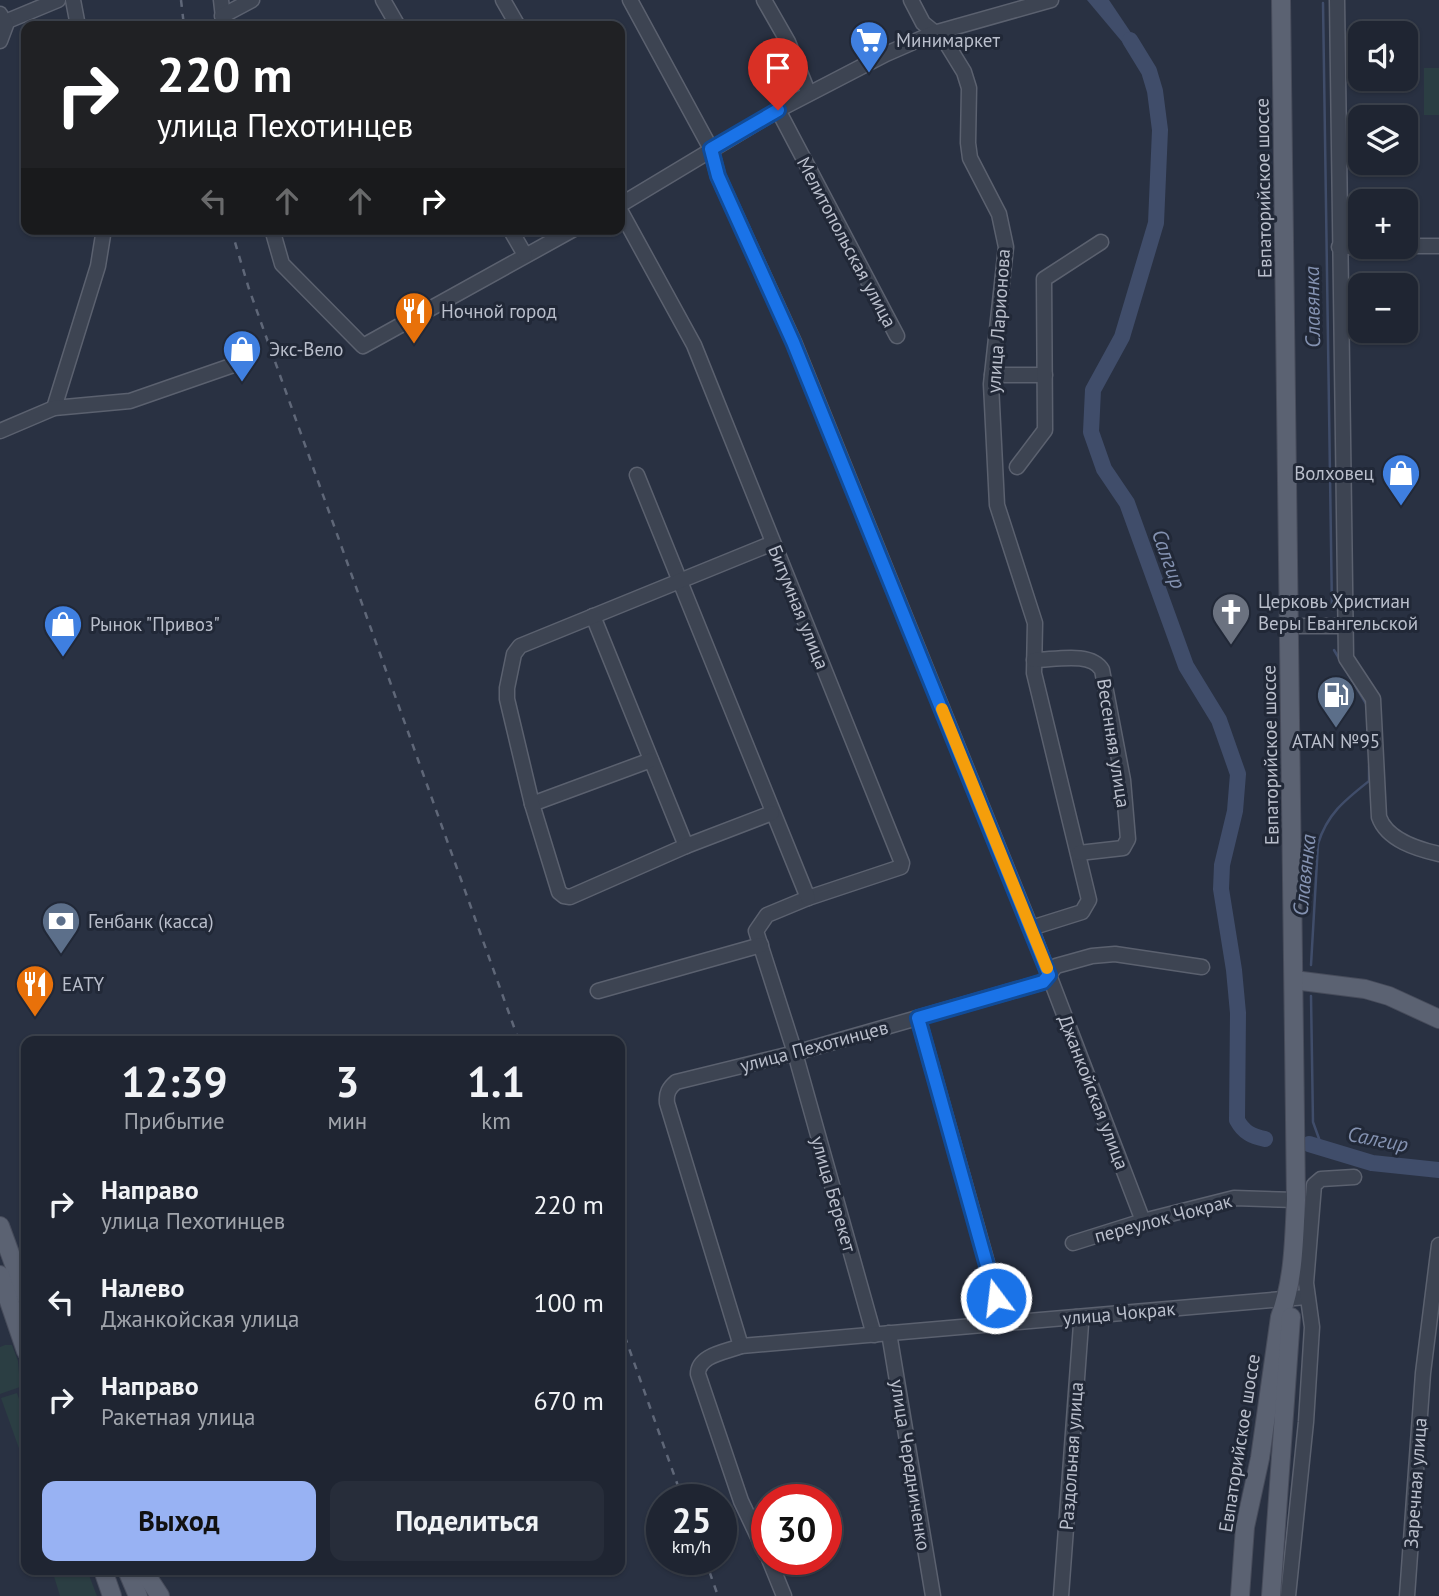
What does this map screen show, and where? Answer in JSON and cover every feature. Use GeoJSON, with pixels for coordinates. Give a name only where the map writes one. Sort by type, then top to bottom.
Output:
{"type":"FeatureCollection","features":[{"type":"Feature","properties":{"kind":"main road","name":"Евпаторийское шоссе"},"geometry":{"type":"LineString","coordinates":[[1238,1596],[1245,1527],[1260,1458],[1280,1317],[1287,1298],[1294,1252],[1296,1200],[1281,0]]}},
{"type":"Feature","properties":{"kind":"main road"},"geometry":{"type":"LineString","coordinates":[[1294,980],[1365,989],[1389,996],[1439,1019]]}},
{"type":"Feature","properties":{"kind":"main road"},"geometry":{"type":"LineString","coordinates":[[0,1226],[21,1283]]}},
{"type":"Feature","properties":{"kind":"main road"},"geometry":{"type":"LineString","coordinates":[[0,1275],[21,1325]]}},
{"type":"Feature","properties":{"kind":"main road","name":"Евпаторийское шоссе"},"geometry":{"type":"LineString","coordinates":[[1271,1596],[1291,1318],[1287,1298]]}},
{"type":"Feature","properties":{"kind":"main road"},"geometry":{"type":"LineString","coordinates":[[105,1575],[112,1596]]}},
{"type":"Feature","properties":{"kind":"main road"},"geometry":{"type":"LineString","coordinates":[[129,1575],[138,1596]]}},
{"type":"Feature","properties":{"kind":"main road"},"geometry":{"type":"LineString","coordinates":[[146,1575],[160,1596]]}},
{"type":"Feature","properties":{"kind":"street"},"geometry":{"type":"LineString","coordinates":[[0,41],[5,32],[3,18],[58,0]]}},
{"type":"Feature","properties":{"kind":"street"},"geometry":{"type":"LineString","coordinates":[[73,0],[77,21]]}},
{"type":"Feature","properties":{"kind":"street"},"geometry":{"type":"LineString","coordinates":[[221,0],[223,21]]}},
{"type":"Feature","properties":{"kind":"street"},"geometry":{"type":"LineString","coordinates":[[223,21],[252,0]]}},
{"type":"Feature","properties":{"kind":"street"},"geometry":{"type":"LineString","coordinates":[[383,0],[395,21]]}},
{"type":"Feature","properties":{"kind":"street"},"geometry":{"type":"LineString","coordinates":[[503,0],[515,21]]}},
{"type":"Feature","properties":{"kind":"street","name":"Джанкойская улица"},"geometry":{"type":"LineString","coordinates":[[630,0],[711,149],[718,176],[799,355],[1031,928],[1143,1221]]}},
{"type":"Feature","properties":{"kind":"street"},"geometry":{"type":"LineString","coordinates":[[764,0],[813,87]]}},
{"type":"Feature","properties":{"kind":"street","name":"улица Ларионова"},"geometry":{"type":"LineString","coordinates":[[911,0],[923,23],[945,41],[964,72],[969,88],[970,158],[999,214],[1006,247],[992,375],[997,505],[1035,623],[1034,673],[1088,895],[1086,908],[1082,912],[1031,928]]}},
{"type":"Feature","properties":{"kind":"street"},"geometry":{"type":"LineString","coordinates":[[625,205],[711,149],[806,97],[813,87],[934,33],[1051,0]]}},
{"type":"Feature","properties":{"kind":"street"},"geometry":{"type":"LineString","coordinates":[[1336,0],[1346,658],[1373,699],[1379,817],[1382,825],[1388,833],[1402,841],[1439,854]]}},
{"type":"Feature","properties":{"kind":"street","name":"Мелитопольская улица"},"geometry":{"type":"LineString","coordinates":[[778,110],[897,336]]}},
{"type":"Feature","properties":{"kind":"street","name":"Битумная улица"},"geometry":{"type":"LineString","coordinates":[[625,217],[694,345],[902,863],[901,867],[808,898],[767,915],[758,925]]}},
{"type":"Feature","properties":{"kind":"street"},"geometry":{"type":"LineString","coordinates":[[54,408],[99,266],[103,235]]}},
{"type":"Feature","properties":{"kind":"street"},"geometry":{"type":"LineString","coordinates":[[274,235],[282,264],[363,346],[562,235]]}},
{"type":"Feature","properties":{"kind":"street"},"geometry":{"type":"LineString","coordinates":[[513,235],[524,255]]}},
{"type":"Feature","properties":{"kind":"street"},"geometry":{"type":"LineString","coordinates":[[1017,467],[1045,430],[1044,279],[1101,242]]}},
{"type":"Feature","properties":{"kind":"street"},"geometry":{"type":"LineString","coordinates":[[1418,246],[1439,246]]}},
{"type":"Feature","properties":{"kind":"street"},"geometry":{"type":"LineString","coordinates":[[1339,247],[1348,247]]}},
{"type":"Feature","properties":{"kind":"street"},"geometry":{"type":"LineString","coordinates":[[0,431],[54,408],[130,401],[248,360]]}},
{"type":"Feature","properties":{"kind":"street"},"geometry":{"type":"LineString","coordinates":[[992,375],[1045,375]]}},
{"type":"Feature","properties":{"kind":"street"},"geometry":{"type":"LineString","coordinates":[[636,475],[808,898]]}},
{"type":"Feature","properties":{"kind":"street"},"geometry":{"type":"LineString","coordinates":[[772,813],[567,897],[559,892],[532,804],[506,694],[514,654],[520,646],[773,543]]}},
{"type":"Feature","properties":{"kind":"street"},"geometry":{"type":"LineString","coordinates":[[593,616],[686,846]]}},
{"type":"Feature","properties":{"kind":"street"},"geometry":{"type":"LineString","coordinates":[[1289,626],[1345,626]]}},
{"type":"Feature","properties":{"kind":"street","name":"Весенняя улица"},"geometry":{"type":"LineString","coordinates":[[1034,660],[1087,659],[1097,662],[1102,670],[1123,780],[1128,839],[1123,848],[1079,853]]}},
{"type":"Feature","properties":{"kind":"street"},"geometry":{"type":"LineString","coordinates":[[532,804],[651,760]]}},
{"type":"Feature","properties":{"kind":"street","name":"улица Берекет"},"geometry":{"type":"LineString","coordinates":[[758,925],[757,931],[795,1053],[874,1335]]}},
{"type":"Feature","properties":{"kind":"street"},"geometry":{"type":"LineString","coordinates":[[598,991],[761,945]]}},
{"type":"Feature","properties":{"kind":"street","name":"улица Пехотинцев"},"geometry":{"type":"LineString","coordinates":[[741,1346],[667,1103],[668,1091],[676,1082],[795,1053],[1043,982],[1056,966],[1092,956],[1115,954],[1202,967]]}},
{"type":"Feature","properties":{"kind":"street"},"geometry":{"type":"LineString","coordinates":[[918,1018],[1004,1323]]}},
{"type":"Feature","properties":{"kind":"street"},"geometry":{"type":"LineString","coordinates":[[1288,1596],[1306,1422],[1312,1327],[1306,1297],[1314,1185],[1321,1179],[1354,1177]]}},
{"type":"Feature","properties":{"kind":"street","name":"переулок Чокрак"},"geometry":{"type":"LineString","coordinates":[[1073,1242],[1234,1198],[1296,1200]]}},
{"type":"Feature","properties":{"kind":"street","name":"Заречная улица"},"geometry":{"type":"LineString","coordinates":[[1407,1596],[1423,1373],[1439,1245]]}},
{"type":"Feature","properties":{"kind":"street","name":"улица Чокрак"},"geometry":{"type":"LineString","coordinates":[[751,1521],[741,1500],[698,1374],[703,1360],[741,1346],[1306,1297]]}},
{"type":"Feature","properties":{"kind":"street","name":"Раздольная улица"},"geometry":{"type":"LineString","coordinates":[[1061,1596],[1081,1324],[1076,1317]]}},
{"type":"Feature","properties":{"kind":"street","name":"улица Чередниченко"},"geometry":{"type":"LineString","coordinates":[[889,1333],[933,1596]]}},
{"type":"Feature","properties":{"kind":"street"},"geometry":{"type":"LineString","coordinates":[[775,1575],[784,1596]]}},
{"type":"Feature","properties":{"kind":"green space"},"geometry":{"type":"Polygon","coordinates":[[[1424,68],[1439,68],[1439,115],[1424,115],[1424,68]]]}},
{"type":"Feature","properties":{"kind":"green space"},"geometry":{"type":"Polygon","coordinates":[[[12,1345],[18,1361],[20,1387],[0,1394],[0,1347],[12,1345]]]}},
{"type":"Feature","properties":{"kind":"green space"},"geometry":{"type":"Polygon","coordinates":[[[17,1393],[21,1405],[21,1454],[1,1398],[17,1393]]]}},
{"type":"Feature","properties":{"kind":"green space"},"geometry":{"type":"Polygon","coordinates":[[[54,1575],[89,1575],[97,1596],[60,1596],[54,1575]]]}},
{"type":"Feature","properties":{"kind":"water"},"geometry":{"type":"Polygon","coordinates":[[[1087,0],[1109,0],[1148,58],[1134,56],[1087,0]]]}},
{"type":"Feature","properties":{"kind":"waterway","name":"Славянка"},"geometry":{"type":"LineString","coordinates":[[1323,3],[1332,610]]}},
{"type":"Feature","properties":{"kind":"waterway","name":"Салгир"},"geometry":{"type":"LineString","coordinates":[[1130,40],[1149,71],[1155,91],[1160,130],[1156,223],[1122,337],[1093,390],[1091,432],[1104,469],[1127,503],[1186,666],[1219,720],[1238,774],[1235,811],[1222,865],[1221,889],[1238,1013],[1237,1120],[1249,1133],[1265,1139]]}},
{"type":"Feature","properties":{"kind":"waterway","name":"Славянка"},"geometry":{"type":"LineString","coordinates":[[1334,650],[1368,707]]}},
{"type":"Feature","properties":{"kind":"waterway","name":"Славянка"},"geometry":{"type":"LineString","coordinates":[[1311,965],[1318,844],[1332,816],[1369,781],[1369,766]]}},
{"type":"Feature","properties":{"kind":"waterway","name":"Славянка"},"geometry":{"type":"LineString","coordinates":[[1311,996],[1313,1122],[1322,1147]]}},
{"type":"Feature","properties":{"kind":"waterway","name":"Салгир"},"geometry":{"type":"LineString","coordinates":[[1309,1144],[1372,1163],[1439,1170]]}},
{"type":"Feature","properties":{"kind":"railway"},"geometry":{"type":"LineString","coordinates":[[181,0],[183,21]]}},
{"type":"Feature","properties":{"kind":"railway"},"geometry":{"type":"LineString","coordinates":[[233,235],[249,289],[517,1036]]}},
{"type":"Feature","properties":{"kind":"railway"},"geometry":{"type":"LineString","coordinates":[[625,1337],[677,1484]]}},
{"type":"Feature","properties":{"kind":"railway"},"geometry":{"type":"LineString","coordinates":[[711,1575],[718,1596]]}},
{"type":"Feature","properties":{"kind":"slow traffic"},"geometry":{"type":"LineString","coordinates":[[942,709],[1047,968]]}},
{"type":"Feature","properties":{"kind":"place","name":"Минимаркет"},"geometry":{"type":"Point","coordinates":[869,74]}},
{"type":"Feature","properties":{"kind":"place","name":"Ночной город"},"geometry":{"type":"Point","coordinates":[414,345]}},
{"type":"Feature","properties":{"kind":"place","name":"Экс-Вело"},"geometry":{"type":"Point","coordinates":[242,383]}},
{"type":"Feature","properties":{"kind":"place","name":"Волховец"},"geometry":{"type":"Point","coordinates":[1401,507]}},
{"type":"Feature","properties":{"kind":"place","name":"Церковь Христиан Веры Евангельской"},"geometry":{"type":"Point","coordinates":[1231,646]}},
{"type":"Feature","properties":{"kind":"place","name":"Рынок \"Привоз\""},"geometry":{"type":"Point","coordinates":[63,658]}},
{"type":"Feature","properties":{"kind":"place","name":"ATAN №95"},"geometry":{"type":"Point","coordinates":[1336,729]}},
{"type":"Feature","properties":{"kind":"place","name":"Генбанк (касса)"},"geometry":{"type":"Point","coordinates":[61,955]}},
{"type":"Feature","properties":{"kind":"place","name":"EАTY"},"geometry":{"type":"Point","coordinates":[35,1018]}},
{"type":"Feature","properties":{"kind":"route"},"geometry":{"type":"LineString","coordinates":[[778,110],[711,149],[718,176],[793,342],[1049,975],[1043,982],[918,1018],[996,1298]]}}]}
